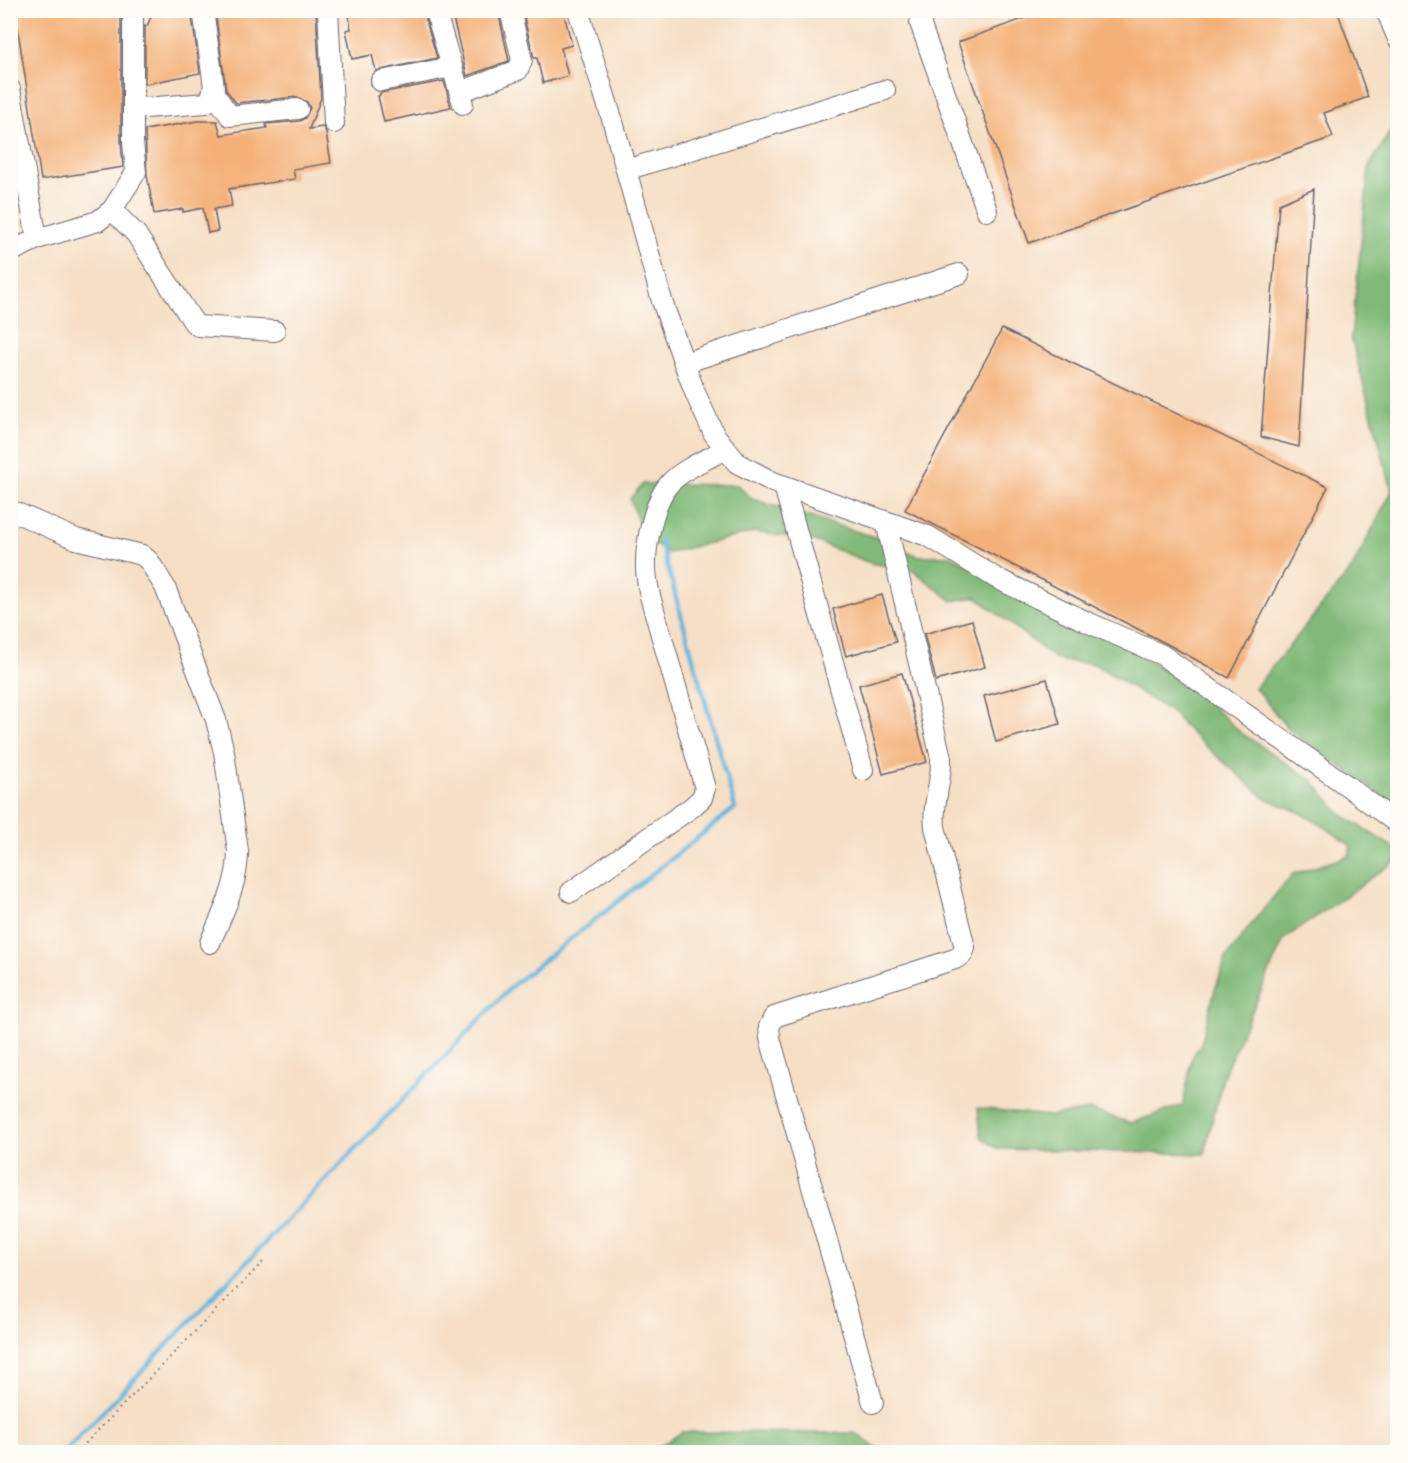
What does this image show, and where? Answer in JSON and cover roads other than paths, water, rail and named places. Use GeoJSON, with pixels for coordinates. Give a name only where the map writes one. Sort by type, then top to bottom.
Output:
{"type":"FeatureCollection","features":[{"type":"Feature","properties":{"kind":"street"},"geometry":{"type":"LineString","coordinates":[[10,252],[37,239],[98,221],[112,210],[136,172],[133,110],[133,10]]}},
{"type":"Feature","properties":{"kind":"street"},"geometry":{"type":"LineString","coordinates":[[133,110],[206,103],[211,98],[213,92],[203,10]]}},
{"type":"Feature","properties":{"kind":"street"},"geometry":{"type":"LineString","coordinates":[[328,10],[334,123]]}},
{"type":"Feature","properties":{"kind":"street"},"geometry":{"type":"LineString","coordinates":[[435,10],[462,98],[518,70],[522,65],[510,10]]}},
{"type":"Feature","properties":{"kind":"street"},"geometry":{"type":"LineString","coordinates":[[578,10],[662,301],[696,395],[714,434],[737,463],[773,482],[928,536],[996,578],[1161,655],[1398,824]]}},
{"type":"Feature","properties":{"kind":"street"},"geometry":{"type":"LineString","coordinates":[[926,10],[920,23],[987,211]]}},
{"type":"Feature","properties":{"kind":"street"},"geometry":{"type":"LineString","coordinates":[[1386,10],[1398,39]]}},
{"type":"Feature","properties":{"kind":"street"},"geometry":{"type":"LineString","coordinates":[[381,81],[452,68]]}},
{"type":"Feature","properties":{"kind":"street"},"geometry":{"type":"LineString","coordinates":[[10,89],[37,239]]}},
{"type":"Feature","properties":{"kind":"street"},"geometry":{"type":"LineString","coordinates":[[626,170],[885,90]]}},
{"type":"Feature","properties":{"kind":"street"},"geometry":{"type":"LineString","coordinates":[[213,92],[230,116],[298,109]]}},
{"type":"Feature","properties":{"kind":"street"},"geometry":{"type":"LineString","coordinates":[[112,210],[136,234],[198,327],[275,331]]}},
{"type":"Feature","properties":{"kind":"street"},"geometry":{"type":"LineString","coordinates":[[684,363],[959,274]]}},
{"type":"Feature","properties":{"kind":"street"},"geometry":{"type":"LineString","coordinates":[[571,892],[702,798],[705,788],[650,596],[646,568],[647,549],[658,502],[669,484],[726,449]]}},
{"type":"Feature","properties":{"kind":"street"},"geometry":{"type":"LineString","coordinates":[[784,486],[863,770]]}},
{"type":"Feature","properties":{"kind":"street"},"geometry":{"type":"LineString","coordinates":[[10,510],[76,539],[142,555],[149,561],[165,587],[221,735],[238,851],[238,870],[234,887],[210,943]]}},
{"type":"Feature","properties":{"kind":"street"},"geometry":{"type":"LineString","coordinates":[[873,1403],[770,1038],[769,1027],[774,1017],[955,959],[962,955],[964,948],[933,812],[942,776],[941,758],[886,522]]}},
{"type":"Feature","properties":{"kind":"waterway"},"geometry":{"type":"LineString","coordinates":[[64,1452],[514,984],[735,808],[660,540]]}}]}
